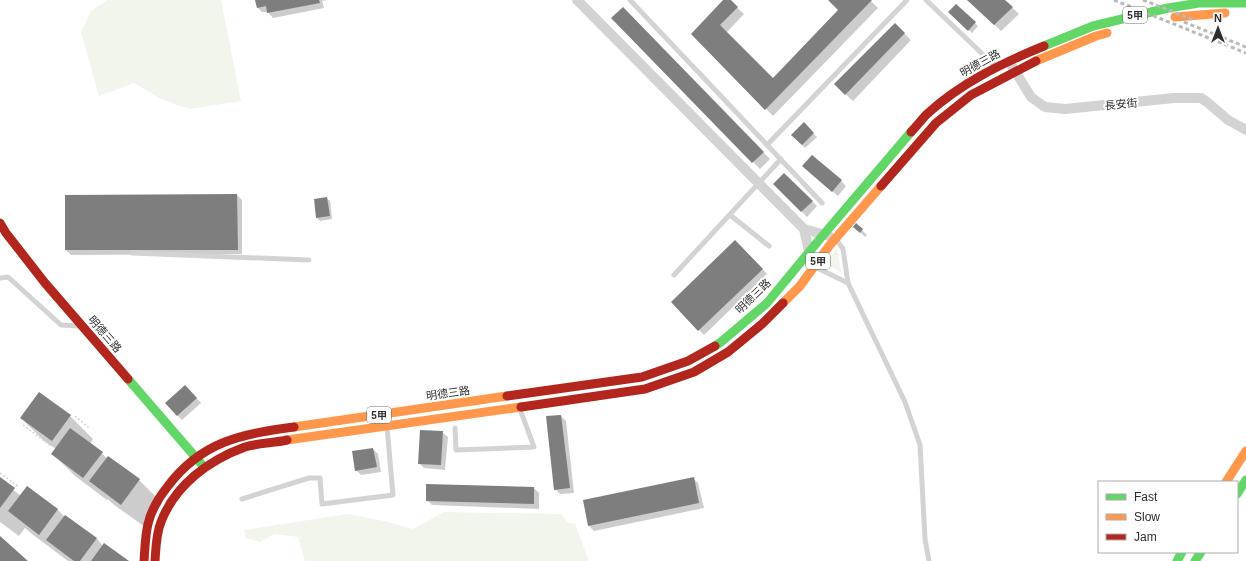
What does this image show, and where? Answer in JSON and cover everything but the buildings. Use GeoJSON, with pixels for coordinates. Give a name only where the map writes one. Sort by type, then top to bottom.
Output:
{"type":"FeatureCollection","features":[{"type":"Feature","properties":{"kind":"main road","name":"明德三路"},"geometry":{"type":"LineString","coordinates":[[196,458],[219,444],[258,432],[518,396],[642,377],[688,361],[721,342],[754,315],[767,302],[927,114],[964,85],[1010,60],[1093,26],[1146,13],[1199,3],[1246,3]]}},
{"type":"Feature","properties":{"kind":"main road","name":"5甲"},"geometry":{"type":"LineString","coordinates":[[1162,20],[1200,14],[1231,13]]}},
{"type":"Feature","properties":{"kind":"main road","name":"5甲"},"geometry":{"type":"LineString","coordinates":[[155,561],[156,542],[161,522],[175,495],[204,467],[246,447],[645,390],[694,372],[728,352],[762,324],[800,286],[836,238],[936,123],[971,95],[1003,77],[1033,62],[1096,36],[1118,30]]}},
{"type":"Feature","properties":{"kind":"main road","name":"明德三路"},"geometry":{"type":"LineString","coordinates":[[0,224],[3,233],[204,467]]}},
{"type":"Feature","properties":{"kind":"main road"},"geometry":{"type":"LineString","coordinates":[[518,396],[519,408]]}},
{"type":"Feature","properties":{"kind":"main road"},"geometry":{"type":"LineString","coordinates":[[1227,481],[1246,451]]}},
{"type":"Feature","properties":{"kind":"main road","name":"5甲"},"geometry":{"type":"LineString","coordinates":[[144,561],[145,540],[151,514],[165,490],[177,475],[196,458]]}},
{"type":"Feature","properties":{"kind":"main road"},"geometry":{"type":"LineString","coordinates":[[1238,492],[1246,480]]}},
{"type":"Feature","properties":{"kind":"street"},"geometry":{"type":"LineString","coordinates":[[577,0],[804,229],[836,238]]}},
{"type":"Feature","properties":{"kind":"street","name":"長安街"},"geometry":{"type":"LineString","coordinates":[[1010,60],[1015,72],[1031,97],[1045,107],[1065,109],[1174,98],[1201,98],[1228,120],[1246,130]]}},
{"type":"Feature","properties":{"kind":"street"},"geometry":{"type":"LineString","coordinates":[[804,229],[809,253],[814,267]]}},
{"type":"Feature","properties":{"kind":"lane"},"geometry":{"type":"LineString","coordinates":[[630,0],[822,203]]}},
{"type":"Feature","properties":{"kind":"lane"},"geometry":{"type":"LineString","coordinates":[[926,0],[996,67],[1003,77]]}},
{"type":"Feature","properties":{"kind":"lane"},"geometry":{"type":"LineString","coordinates":[[767,145],[904,1]]}},
{"type":"Feature","properties":{"kind":"lane"},"geometry":{"type":"LineString","coordinates":[[674,276],[781,160]]}},
{"type":"Feature","properties":{"kind":"lane"},"geometry":{"type":"LineString","coordinates":[[730,215],[769,246]]}},
{"type":"Feature","properties":{"kind":"lane"},"geometry":{"type":"LineString","coordinates":[[836,238],[843,249],[848,283],[905,402],[920,445],[925,538],[929,561]]}},
{"type":"Feature","properties":{"kind":"lane"},"geometry":{"type":"LineString","coordinates":[[132,253],[309,260]]}},
{"type":"Feature","properties":{"kind":"lane"},"geometry":{"type":"LineString","coordinates":[[814,267],[848,283]]}},
{"type":"Feature","properties":{"kind":"lane"},"geometry":{"type":"LineString","coordinates":[[0,278],[8,277],[61,325],[82,326]]}},
{"type":"Feature","properties":{"kind":"lane"},"geometry":{"type":"LineString","coordinates":[[455,428],[456,450],[534,447],[519,408]]}},
{"type":"Feature","properties":{"kind":"lane"},"geometry":{"type":"LineString","coordinates":[[242,498],[309,478],[320,478],[322,504],[393,495],[387,426]]}},
{"type":"Feature","properties":{"kind":"path"},"geometry":{"type":"LineString","coordinates":[[75,416],[90,428]]}},
{"type":"Feature","properties":{"kind":"path"},"geometry":{"type":"LineString","coordinates":[[23,425],[51,446]]}},
{"type":"Feature","properties":{"kind":"path"},"geometry":{"type":"LineString","coordinates":[[0,473],[19,487]]}},
{"type":"Feature","properties":{"kind":"shaded area"},"geometry":{"type":"Polygon","coordinates":[[[107,0],[221,0],[241,101],[190,109],[159,98],[134,83],[99,96],[81,32],[91,11],[107,0]]]}},
{"type":"Feature","properties":{"kind":"shaded area"},"geometry":{"type":"Polygon","coordinates":[[[837,249],[841,272],[825,264],[837,249]]]}},
{"type":"Feature","properties":{"kind":"shaded area"},"geometry":{"type":"Polygon","coordinates":[[[444,512],[561,514],[568,523],[575,524],[589,561],[305,561],[298,537],[274,534],[260,542],[246,538],[244,530],[347,514],[384,521],[413,529],[444,512]]]}},
{"type":"Feature","properties":{"kind":"railway"},"geometry":{"type":"LineString","coordinates":[[1114,0],[1246,53]]}},
{"type":"Feature","properties":{"kind":"railway"},"geometry":{"type":"LineString","coordinates":[[1143,0],[1194,20]]}},
{"type":"Feature","properties":{"kind":"railway"},"geometry":{"type":"LineString","coordinates":[[1184,22],[1246,47]]}},
{"type":"Feature","properties":{"kind":"traffic: fast"},"geometry":{"type":"LineString","coordinates":[[1044,46],[1093,26],[1168,8],[1199,3],[1246,3]]}},
{"type":"Feature","properties":{"kind":"traffic: fast"},"geometry":{"type":"LineString","coordinates":[[715,346],[767,303],[911,132]]}},
{"type":"Feature","properties":{"kind":"traffic: fast"},"geometry":{"type":"LineString","coordinates":[[128,379],[204,467]]}},
{"type":"Feature","properties":{"kind":"traffic: fast"},"geometry":{"type":"LineString","coordinates":[[1238,492],[1246,480]]}},
{"type":"Feature","properties":{"kind":"traffic: fast"},"geometry":{"type":"LineString","coordinates":[[1177,561],[1181,553]]}},
{"type":"Feature","properties":{"kind":"traffic: fast"},"geometry":{"type":"LineString","coordinates":[[1195,561],[1200,553]]}},
{"type":"Feature","properties":{"kind":"traffic: slow"},"geometry":{"type":"LineString","coordinates":[[1175,17],[1225,13]]}},
{"type":"Feature","properties":{"kind":"traffic: slow"},"geometry":{"type":"LineString","coordinates":[[1036,61],[1096,36],[1107,33]]}},
{"type":"Feature","properties":{"kind":"traffic: slow"},"geometry":{"type":"LineString","coordinates":[[783,303],[800,286],[829,246],[881,186]]}},
{"type":"Feature","properties":{"kind":"traffic: slow"},"geometry":{"type":"LineString","coordinates":[[294,427],[507,396]]}},
{"type":"Feature","properties":{"kind":"traffic: slow"},"geometry":{"type":"LineString","coordinates":[[287,440],[521,407]]}},
{"type":"Feature","properties":{"kind":"traffic: slow"},"geometry":{"type":"LineString","coordinates":[[1227,481],[1246,451]]}},
{"type":"Feature","properties":{"kind":"traffic: jam"},"geometry":{"type":"LineString","coordinates":[[911,132],[927,114],[968,83],[1013,59],[1044,46]]}},
{"type":"Feature","properties":{"kind":"traffic: jam"},"geometry":{"type":"LineString","coordinates":[[881,186],[936,123],[971,95],[1036,61]]}},
{"type":"Feature","properties":{"kind":"traffic: jam"},"geometry":{"type":"LineString","coordinates":[[0,223],[45,283],[128,379]]}},
{"type":"Feature","properties":{"kind":"traffic: jam"},"geometry":{"type":"LineString","coordinates":[[521,407],[645,389],[694,372],[728,352],[762,324],[783,303]]}},
{"type":"Feature","properties":{"kind":"traffic: jam"},"geometry":{"type":"LineString","coordinates":[[507,396],[642,377],[688,361],[715,346]]}},
{"type":"Feature","properties":{"kind":"traffic: jam"},"geometry":{"type":"LineString","coordinates":[[144,561],[146,533],[151,514],[168,486],[181,471],[209,449],[224,442],[257,433],[294,427]]}},
{"type":"Feature","properties":{"kind":"traffic: jam"},"geometry":{"type":"LineString","coordinates":[[155,561],[156,541],[161,522],[175,496],[184,485],[206,467],[232,452],[245,447],[287,440]]}}]}
